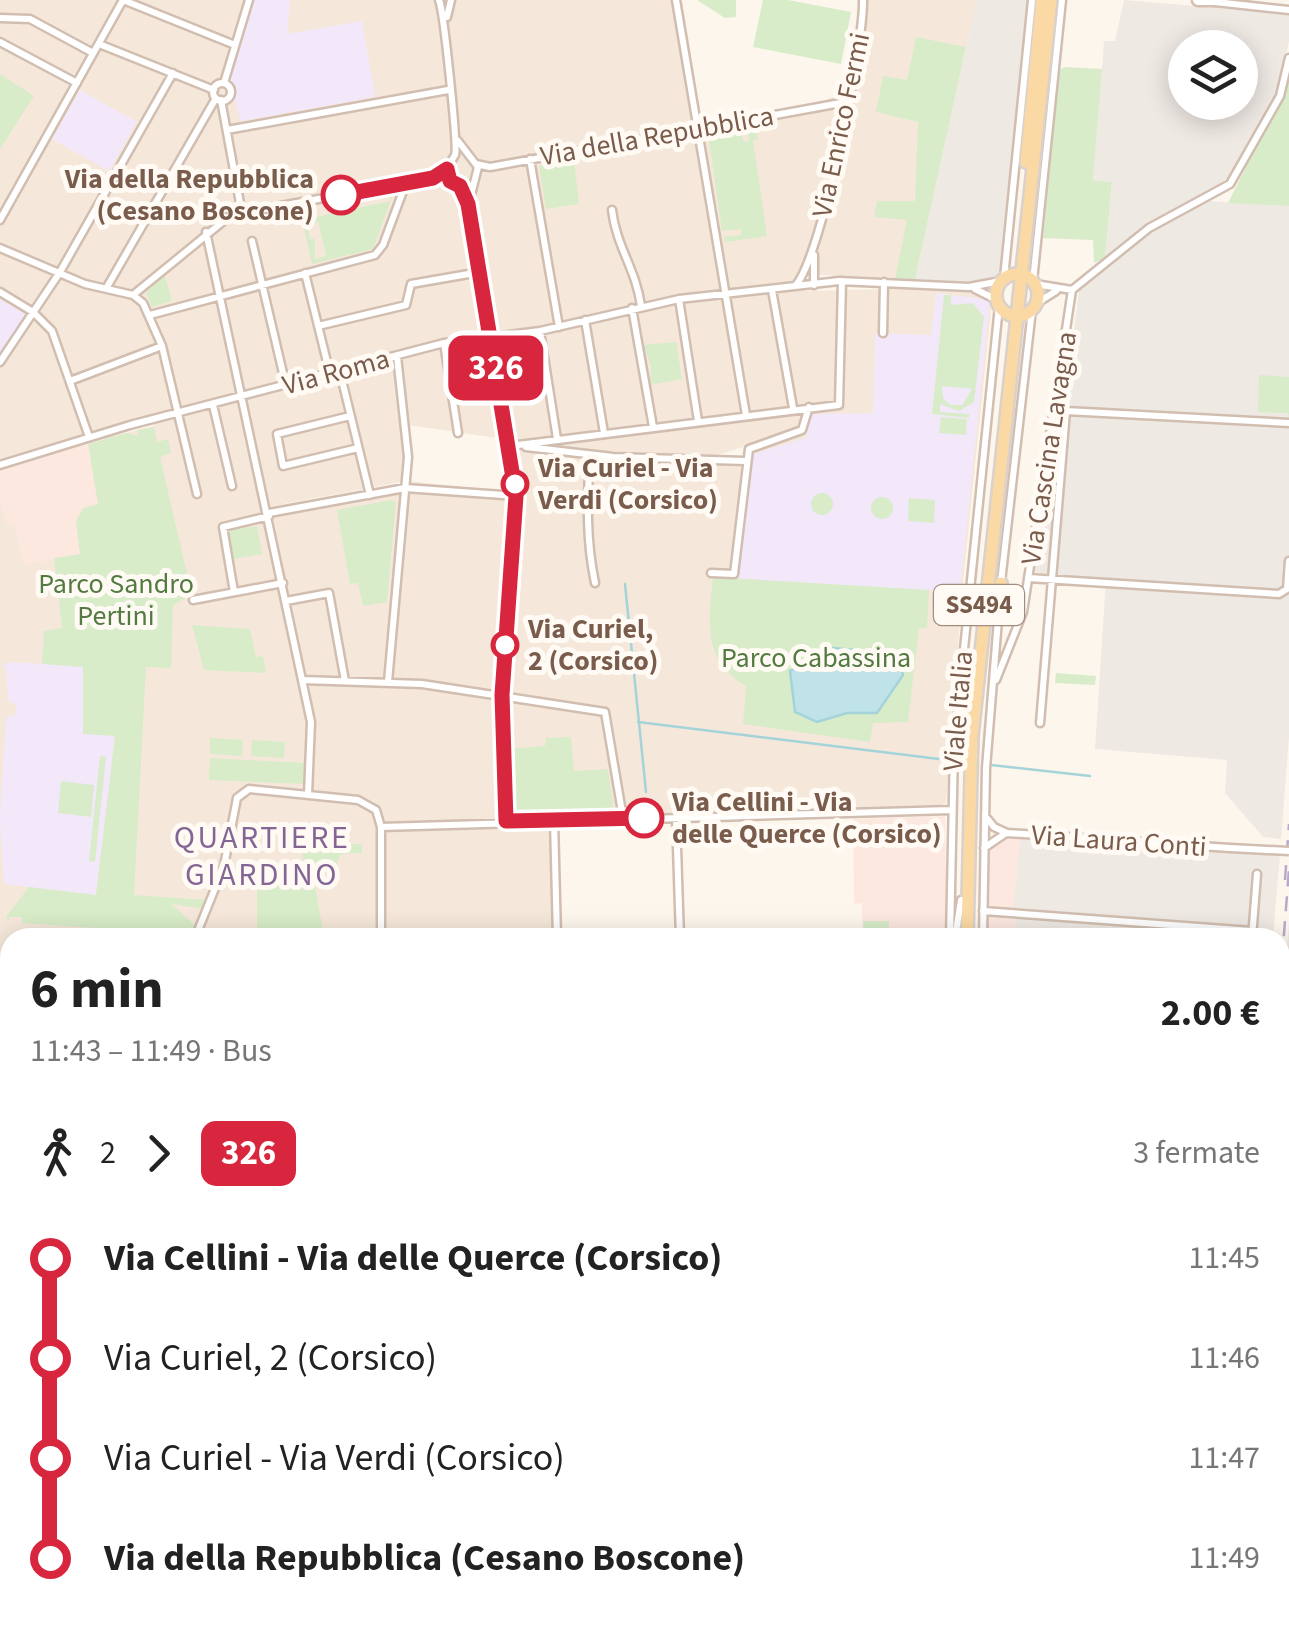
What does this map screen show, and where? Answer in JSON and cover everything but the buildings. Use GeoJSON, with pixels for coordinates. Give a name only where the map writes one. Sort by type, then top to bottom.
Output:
{"type":"FeatureCollection","features":[{"type":"Feature","properties":{"kind":"main road","name":"SS494"},"geometry":{"type":"LineString","coordinates":[[1034,307],[1019,278],[1037,0]]}},
{"type":"Feature","properties":{"kind":"main road","name":"SS494"},"geometry":{"type":"LineString","coordinates":[[959,928],[968,710],[1044,69],[1056,0]]}},
{"type":"Feature","properties":{"kind":"main road"},"geometry":{"type":"LineString","coordinates":[[1198,0],[1215,1]]}},
{"type":"Feature","properties":{"kind":"main road","name":"SS494"},"geometry":{"type":"LineString","coordinates":[[998,303],[1019,278]]}},
{"type":"Feature","properties":{"kind":"main road"},"geometry":{"type":"LineString","coordinates":[[998,303],[1014,316],[1034,307]]}},
{"type":"Feature","properties":{"kind":"main road","name":"SS494"},"geometry":{"type":"LineString","coordinates":[[959,928],[978,678],[1014,316]]}},
{"type":"Feature","properties":{"kind":"main road"},"geometry":{"type":"LineString","coordinates":[[978,678],[991,606],[1001,583]]}},
{"type":"Feature","properties":{"kind":"street"},"geometry":{"type":"LineString","coordinates":[[0,220],[123,0],[235,45]]}},
{"type":"Feature","properties":{"kind":"street"},"geometry":{"type":"LineString","coordinates":[[107,288],[224,83],[249,0]]}},
{"type":"Feature","properties":{"kind":"street"},"geometry":{"type":"LineString","coordinates":[[439,0],[446,23]]}},
{"type":"Feature","properties":{"kind":"street"},"geometry":{"type":"LineString","coordinates":[[433,178],[447,169],[454,158],[456,136],[448,90],[446,23],[450,0]]}},
{"type":"Feature","properties":{"kind":"street"},"geometry":{"type":"LineString","coordinates":[[676,0],[746,415]]}},
{"type":"Feature","properties":{"kind":"street","name":"Via Enrico Fermi"},"geometry":{"type":"LineString","coordinates":[[810,278],[863,0]]}},
{"type":"Feature","properties":{"kind":"street"},"geometry":{"type":"LineString","coordinates":[[1019,278],[1037,0]]}},
{"type":"Feature","properties":{"kind":"street"},"geometry":{"type":"LineString","coordinates":[[1019,278],[1056,0]]}},
{"type":"Feature","properties":{"kind":"street"},"geometry":{"type":"LineString","coordinates":[[1215,1],[1289,10]]}},
{"type":"Feature","properties":{"kind":"street"},"geometry":{"type":"LineString","coordinates":[[0,18],[30,19],[94,53]]}},
{"type":"Feature","properties":{"kind":"street"},"geometry":{"type":"LineString","coordinates":[[0,42],[77,84]]}},
{"type":"Feature","properties":{"kind":"street"},"geometry":{"type":"LineString","coordinates":[[99,44],[217,96],[231,92],[224,83]]}},
{"type":"Feature","properties":{"kind":"street"},"geometry":{"type":"LineString","coordinates":[[810,278],[970,288],[1019,278],[1057,290],[1072,290],[1150,228],[1234,180],[1280,96],[1289,58]]}},
{"type":"Feature","properties":{"kind":"street"},"geometry":{"type":"LineString","coordinates":[[0,362],[60,272],[172,73]]}},
{"type":"Feature","properties":{"kind":"street"},"geometry":{"type":"LineString","coordinates":[[227,130],[448,90]]}},
{"type":"Feature","properties":{"kind":"street"},"geometry":{"type":"LineString","coordinates":[[217,96],[242,214]]}},
{"type":"Feature","properties":{"kind":"street","name":"Via della Repubblica"},"geometry":{"type":"LineString","coordinates":[[478,174],[490,167],[846,102]]}},
{"type":"Feature","properties":{"kind":"street"},"geometry":{"type":"LineString","coordinates":[[825,106],[844,113]]}},
{"type":"Feature","properties":{"kind":"street"},"geometry":{"type":"LineString","coordinates":[[456,136],[466,156],[476,164],[478,174],[468,204]]}},
{"type":"Feature","properties":{"kind":"street"},"geometry":{"type":"LineString","coordinates":[[454,158],[466,156]]}},
{"type":"Feature","properties":{"kind":"street"},"geometry":{"type":"LineString","coordinates":[[530,160],[559,327]]}},
{"type":"Feature","properties":{"kind":"street","name":"Via della Repubblica"},"geometry":{"type":"LineString","coordinates":[[476,164],[490,167]]}},
{"type":"Feature","properties":{"kind":"street"},"geometry":{"type":"LineString","coordinates":[[447,169],[450,181]]}},
{"type":"Feature","properties":{"kind":"street"},"geometry":{"type":"LineString","coordinates":[[133,295],[224,218],[433,178],[460,186],[468,204],[516,496],[502,695],[506,821]]}},
{"type":"Feature","properties":{"kind":"street"},"geometry":{"type":"LineString","coordinates":[[150,315],[378,254],[406,183]]}},
{"type":"Feature","properties":{"kind":"street"},"geometry":{"type":"LineString","coordinates":[[460,186],[472,183]]}},
{"type":"Feature","properties":{"kind":"street"},"geometry":{"type":"LineString","coordinates":[[612,210],[617,240],[637,275],[637,307],[652,427]]}},
{"type":"Feature","properties":{"kind":"street"},"geometry":{"type":"LineString","coordinates":[[206,232],[311,722],[308,795]]}},
{"type":"Feature","properties":{"kind":"street"},"geometry":{"type":"LineString","coordinates":[[252,241],[286,386]]}},
{"type":"Feature","properties":{"kind":"street"},"geometry":{"type":"LineString","coordinates":[[0,248],[133,295],[150,315],[162,346],[197,494]]}},
{"type":"Feature","properties":{"kind":"street"},"geometry":{"type":"LineString","coordinates":[[318,326],[403,306],[409,301],[411,284],[480,272]]}},
{"type":"Feature","properties":{"kind":"street"},"geometry":{"type":"LineString","coordinates":[[305,273],[330,374]]}},
{"type":"Feature","properties":{"kind":"street","name":"Via Roma"},"geometry":{"type":"LineString","coordinates":[[0,464],[444,343],[540,331],[679,299],[796,286],[810,278]]}},
{"type":"Feature","properties":{"kind":"street"},"geometry":{"type":"LineString","coordinates":[[520,446],[604,432],[839,405],[841,281]]}},
{"type":"Feature","properties":{"kind":"street"},"geometry":{"type":"LineString","coordinates":[[883,333],[884,282]]}},
{"type":"Feature","properties":{"kind":"street"},"geometry":{"type":"LineString","coordinates":[[970,288],[998,303]]}},
{"type":"Feature","properties":{"kind":"street"},"geometry":{"type":"LineString","coordinates":[[772,290],[793,408]]}},
{"type":"Feature","properties":{"kind":"street"},"geometry":{"type":"LineString","coordinates":[[1034,307],[1057,290]]}},
{"type":"Feature","properties":{"kind":"street","name":"Via Cascina Lavagna"},"geometry":{"type":"LineString","coordinates":[[999,662],[1023,612],[1072,290]]}},
{"type":"Feature","properties":{"kind":"street"},"geometry":{"type":"LineString","coordinates":[[0,292],[33,312],[52,332],[89,437]]}},
{"type":"Feature","properties":{"kind":"street"},"geometry":{"type":"LineString","coordinates":[[679,299],[698,421]]}},
{"type":"Feature","properties":{"kind":"street","name":"Viale Italia"},"geometry":{"type":"LineString","coordinates":[[957,928],[950,810],[998,303]]}},
{"type":"Feature","properties":{"kind":"street","name":"Viale Italia"},"geometry":{"type":"LineString","coordinates":[[983,928],[984,815],[992,696],[999,662],[998,612],[1034,307]]}},
{"type":"Feature","properties":{"kind":"street"},"geometry":{"type":"LineString","coordinates":[[586,320],[604,432]]}},
{"type":"Feature","properties":{"kind":"street"},"geometry":{"type":"LineString","coordinates":[[540,331],[558,439]]}},
{"type":"Feature","properties":{"kind":"street"},"geometry":{"type":"LineString","coordinates":[[444,343],[458,433]]}},
{"type":"Feature","properties":{"kind":"street"},"geometry":{"type":"LineString","coordinates":[[70,381],[162,346]]}},
{"type":"Feature","properties":{"kind":"street"},"geometry":{"type":"LineString","coordinates":[[388,682],[408,457],[397,356]]}},
{"type":"Feature","properties":{"kind":"street"},"geometry":{"type":"LineString","coordinates":[[340,372],[370,495]]}},
{"type":"Feature","properties":{"kind":"street"},"geometry":{"type":"LineString","coordinates":[[213,405],[232,486]]}},
{"type":"Feature","properties":{"kind":"street"},"geometry":{"type":"LineString","coordinates":[[711,573],[734,574],[745,460],[751,447],[802,430],[809,408]]}},
{"type":"Feature","properties":{"kind":"street"},"geometry":{"type":"LineString","coordinates":[[1040,723],[1064,415],[1074,408],[1289,423]]}},
{"type":"Feature","properties":{"kind":"street"},"geometry":{"type":"LineString","coordinates":[[350,416],[278,434],[284,466],[358,448]]}},
{"type":"Feature","properties":{"kind":"street"},"geometry":{"type":"LineString","coordinates":[[510,446],[590,456],[745,460]]}},
{"type":"Feature","properties":{"kind":"street"},"geometry":{"type":"LineString","coordinates":[[590,456],[586,524],[592,537],[596,583]]}},
{"type":"Feature","properties":{"kind":"street"},"geometry":{"type":"LineString","coordinates":[[234,592],[223,528],[405,488],[516,496]]}},
{"type":"Feature","properties":{"kind":"street"},"geometry":{"type":"LineString","coordinates":[[1029,574],[1279,594],[1287,589],[1289,561]]}},
{"type":"Feature","properties":{"kind":"street"},"geometry":{"type":"LineString","coordinates":[[192,600],[283,584]]}},
{"type":"Feature","properties":{"kind":"street"},"geometry":{"type":"LineString","coordinates":[[286,601],[328,593],[345,681]]}},
{"type":"Feature","properties":{"kind":"street"},"geometry":{"type":"LineString","coordinates":[[998,612],[1007,620],[1023,612]]}},
{"type":"Feature","properties":{"kind":"street"},"geometry":{"type":"LineString","coordinates":[[302,680],[388,682],[605,712],[622,818]]}},
{"type":"Feature","properties":{"kind":"street"},"geometry":{"type":"LineString","coordinates":[[199,928],[224,866],[237,798],[250,789],[367,803],[376,810],[381,827],[381,928]]}},
{"type":"Feature","properties":{"kind":"street"},"geometry":{"type":"LineString","coordinates":[[381,827],[950,810]]}},
{"type":"Feature","properties":{"kind":"street","name":"Via Laura Conti"},"geometry":{"type":"LineString","coordinates":[[984,815],[994,828],[1007,833],[1289,851]]}},
{"type":"Feature","properties":{"kind":"street"},"geometry":{"type":"LineString","coordinates":[[676,817],[680,928]]}},
{"type":"Feature","properties":{"kind":"street"},"geometry":{"type":"LineString","coordinates":[[554,820],[557,928]]}},
{"type":"Feature","properties":{"kind":"street","name":"Via Laura Conti"},"geometry":{"type":"LineString","coordinates":[[984,848],[1007,833]]}},
{"type":"Feature","properties":{"kind":"street"},"geometry":{"type":"LineString","coordinates":[[1252,928],[1257,874]]}},
{"type":"Feature","properties":{"kind":"street"},"geometry":{"type":"LineString","coordinates":[[983,911],[1182,928]]}},
{"type":"Feature","properties":{"kind":"shaded area"},"geometry":{"type":"Polygon","coordinates":[[[0,0],[682,0],[702,123],[818,104],[845,91],[812,251],[796,279],[796,291],[943,288],[983,294],[992,301],[963,582],[946,803],[934,807],[626,815],[626,825],[558,825],[561,928],[0,928],[0,501],[8,524],[15,523],[24,564],[80,554],[76,521],[105,438],[154,426],[151,415],[0,461],[0,0]],[[805,416],[798,429],[715,456],[521,447],[611,462],[746,464],[749,451],[807,431],[811,416],[805,416]],[[408,425],[408,481],[510,492],[497,438],[408,425]],[[407,481],[267,507],[280,580],[285,579],[273,517],[407,490],[407,481]]]}},
{"type":"Feature","properties":{"kind":"shaded area"},"geometry":{"type":"Polygon","coordinates":[[[253,0],[290,0],[287,34],[362,21],[375,97],[241,121],[229,82],[253,0]]]}},
{"type":"Feature","properties":{"kind":"shaded area"},"geometry":{"type":"Polygon","coordinates":[[[864,0],[977,0],[915,279],[819,275],[815,262],[860,43],[864,0]]]}},
{"type":"Feature","properties":{"kind":"shaded area"},"geometry":{"type":"Polygon","coordinates":[[[977,0],[1030,0],[1003,278],[987,284],[915,279],[977,0]]]}},
{"type":"Feature","properties":{"kind":"shaded area"},"geometry":{"type":"Polygon","coordinates":[[[1124,0],[1289,14],[1289,41],[1276,96],[1229,179],[1164,214],[1105,258],[1112,182],[1093,180],[1104,41],[1115,41],[1124,0]]]}},
{"type":"Feature","properties":{"kind":"shaded area"},"geometry":{"type":"Polygon","coordinates":[[[80,90],[137,122],[109,171],[52,139],[80,90]]]}},
{"type":"Feature","properties":{"kind":"shaded area"},"geometry":{"type":"Polygon","coordinates":[[[1208,201],[1289,206],[1289,737],[1281,839],[1263,837],[1225,793],[1227,760],[1095,749],[1106,579],[1031,572],[1070,362],[1079,290],[1154,229],[1208,201]]]}},
{"type":"Feature","properties":{"kind":"shaded area"},"geometry":{"type":"Polygon","coordinates":[[[936,293],[990,300],[960,592],[738,579],[750,455],[806,438],[808,419],[813,414],[873,413],[875,333],[931,335],[936,293]]]}},
{"type":"Feature","properties":{"kind":"shaded area"},"geometry":{"type":"Polygon","coordinates":[[[0,299],[28,316],[0,357],[0,299]]]}},
{"type":"Feature","properties":{"kind":"shaded area"},"geometry":{"type":"Polygon","coordinates":[[[88,444],[98,505],[76,521],[80,554],[24,565],[15,523],[8,525],[0,501],[0,470],[88,444]]]}},
{"type":"Feature","properties":{"kind":"shaded area"},"geometry":{"type":"Polygon","coordinates":[[[8,662],[83,666],[115,735],[96,895],[4,884],[0,819],[6,718],[16,714],[16,705],[8,701],[6,668],[2,667],[8,662]]]}},
{"type":"Feature","properties":{"kind":"shaded area"},"geometry":{"type":"Polygon","coordinates":[[[945,816],[947,928],[863,928],[862,903],[854,904],[853,819],[945,816]]]}},
{"type":"Feature","properties":{"kind":"shaded area"},"geometry":{"type":"Polygon","coordinates":[[[1004,837],[1020,839],[1013,910],[1016,928],[985,928],[987,852],[1004,837]]]}},
{"type":"Feature","properties":{"kind":"shaded area"},"geometry":{"type":"Polygon","coordinates":[[[1020,839],[1280,855],[1274,928],[1016,928],[1013,910],[1020,839]]]}},
{"type":"Feature","properties":{"kind":"green space"},"geometry":{"type":"Polygon","coordinates":[[[697,0],[736,0],[736,17],[725,18],[697,0]]]}},
{"type":"Feature","properties":{"kind":"green space"},"geometry":{"type":"Polygon","coordinates":[[[763,0],[788,0],[851,12],[841,64],[753,47],[763,0]]]}},
{"type":"Feature","properties":{"kind":"green space"},"geometry":{"type":"Polygon","coordinates":[[[916,37],[966,47],[915,279],[895,278],[907,220],[874,217],[877,201],[915,201],[918,122],[876,112],[883,76],[907,80],[916,37]]]}},
{"type":"Feature","properties":{"kind":"green space"},"geometry":{"type":"Polygon","coordinates":[[[1102,69],[1093,180],[1112,182],[1105,258],[1094,263],[1093,240],[1043,238],[1059,70],[1102,69]]]}},
{"type":"Feature","properties":{"kind":"green space"},"geometry":{"type":"Polygon","coordinates":[[[0,74],[34,96],[0,149],[0,74]]]}},
{"type":"Feature","properties":{"kind":"green space"},"geometry":{"type":"Polygon","coordinates":[[[1289,81],[1289,206],[1228,203],[1289,81]]]}},
{"type":"Feature","properties":{"kind":"green space"},"geometry":{"type":"Polygon","coordinates":[[[756,126],[758,140],[753,141],[767,236],[725,242],[724,237],[741,235],[741,229],[722,231],[708,133],[741,128],[744,142],[749,141],[747,127],[756,126]]]}},
{"type":"Feature","properties":{"kind":"green space"},"geometry":{"type":"Polygon","coordinates":[[[574,158],[579,204],[546,209],[539,166],[574,158]]]}},
{"type":"Feature","properties":{"kind":"green space"},"geometry":{"type":"Polygon","coordinates":[[[394,192],[373,249],[312,264],[302,220],[390,201],[389,193],[394,192]],[[318,221],[308,229],[310,239],[315,239],[315,259],[326,256],[318,221]]]}},
{"type":"Feature","properties":{"kind":"green space"},"geometry":{"type":"Polygon","coordinates":[[[165,276],[172,301],[152,307],[146,292],[165,276]]]}},
{"type":"Feature","properties":{"kind":"green space"},"geometry":{"type":"Polygon","coordinates":[[[944,295],[951,295],[951,305],[973,303],[984,317],[974,402],[959,411],[940,404],[940,412],[969,414],[969,418],[932,414],[944,295]],[[942,386],[943,398],[950,405],[962,405],[972,389],[942,386]]]}},
{"type":"Feature","properties":{"kind":"green space"},"geometry":{"type":"Polygon","coordinates":[[[676,342],[682,379],[650,385],[651,366],[643,345],[676,342]]]}},
{"type":"Feature","properties":{"kind":"green space"},"geometry":{"type":"Polygon","coordinates":[[[1259,375],[1289,377],[1289,418],[1288,413],[1258,412],[1259,375]]]}},
{"type":"Feature","properties":{"kind":"green space"},"geometry":{"type":"Polygon","coordinates":[[[941,417],[967,419],[966,435],[939,433],[941,417]]]}},
{"type":"Feature","properties":{"kind":"green space","name":"Parco Sandro Pertini"},"geometry":{"type":"Polygon","coordinates":[[[154,427],[157,442],[168,439],[171,453],[160,457],[192,595],[173,605],[171,668],[146,667],[134,895],[207,900],[204,909],[171,904],[195,928],[95,928],[22,923],[22,917],[10,917],[9,921],[6,917],[29,887],[96,895],[115,736],[83,734],[83,667],[42,664],[44,631],[62,628],[54,558],[80,554],[76,521],[83,508],[98,504],[88,444],[126,433],[138,436],[137,430],[154,427]]]}},
{"type":"Feature","properties":{"kind":"green space"},"geometry":{"type":"Polygon","coordinates":[[[822,493],[830,496],[830,512],[822,515],[814,512],[811,504],[814,496],[822,493]]]}},
{"type":"Feature","properties":{"kind":"green space"},"geometry":{"type":"Polygon","coordinates":[[[882,497],[890,500],[890,516],[882,519],[874,516],[871,508],[874,500],[882,497]]]}},
{"type":"Feature","properties":{"kind":"green space"},"geometry":{"type":"Polygon","coordinates":[[[909,498],[935,500],[934,523],[908,521],[909,498]]]}},
{"type":"Feature","properties":{"kind":"green space"},"geometry":{"type":"Polygon","coordinates":[[[396,502],[387,602],[363,606],[358,583],[350,584],[337,510],[396,502]]]}},
{"type":"Feature","properties":{"kind":"green space"},"geometry":{"type":"Polygon","coordinates":[[[257,526],[262,554],[234,559],[229,530],[257,526]]]}},
{"type":"Feature","properties":{"kind":"green space","name":"Parco Cabassina"},"geometry":{"type":"Polygon","coordinates":[[[713,577],[929,590],[927,628],[919,628],[908,722],[873,723],[870,742],[743,724],[746,686],[721,664],[711,637],[713,577]]]}},
{"type":"Feature","properties":{"kind":"green space"},"geometry":{"type":"Polygon","coordinates":[[[192,625],[250,629],[256,657],[263,656],[266,673],[204,670],[192,625]]]}},
{"type":"Feature","properties":{"kind":"green space"},"geometry":{"type":"Polygon","coordinates":[[[1056,673],[1096,676],[1095,685],[1055,683],[1056,673]]]}},
{"type":"Feature","properties":{"kind":"green space"},"geometry":{"type":"Polygon","coordinates":[[[571,737],[574,771],[608,769],[614,810],[515,814],[508,749],[545,746],[546,738],[571,737]]]}},
{"type":"Feature","properties":{"kind":"green space"},"geometry":{"type":"Polygon","coordinates":[[[210,738],[243,740],[242,756],[210,754],[210,738]]]}},
{"type":"Feature","properties":{"kind":"green space"},"geometry":{"type":"Polygon","coordinates":[[[252,740],[285,742],[284,758],[251,756],[252,740]]]}},
{"type":"Feature","properties":{"kind":"green space"},"geometry":{"type":"Polygon","coordinates":[[[100,756],[106,757],[95,862],[89,861],[100,756]]]}},
{"type":"Feature","properties":{"kind":"green space"},"geometry":{"type":"Polygon","coordinates":[[[210,758],[306,763],[305,784],[209,780],[210,758]]]}},
{"type":"Feature","properties":{"kind":"green space"},"geometry":{"type":"Polygon","coordinates":[[[61,781],[94,785],[91,817],[58,813],[61,781]]]}},
{"type":"Feature","properties":{"kind":"green space"},"geometry":{"type":"Polygon","coordinates":[[[302,825],[330,826],[331,835],[341,835],[341,844],[362,844],[362,853],[341,854],[336,865],[303,866],[302,825]]]}},
{"type":"Feature","properties":{"kind":"green space"},"geometry":{"type":"Polygon","coordinates":[[[273,880],[314,880],[322,928],[257,928],[257,886],[272,886],[273,880]]]}},
{"type":"Feature","properties":{"kind":"green space"},"geometry":{"type":"Polygon","coordinates":[[[863,921],[889,921],[889,928],[863,928],[863,921]]]}},
{"type":"Feature","properties":{"kind":"water"},"geometry":{"type":"Polygon","coordinates":[[[833,648],[897,654],[903,675],[877,713],[847,713],[817,722],[795,712],[790,671],[833,648]]]}},
{"type":"Feature","properties":{"kind":"waterway"},"geometry":{"type":"LineString","coordinates":[[625,584],[646,792]]}},
{"type":"Feature","properties":{"kind":"waterway"},"geometry":{"type":"LineString","coordinates":[[638,722],[947,760]]}},
{"type":"Feature","properties":{"kind":"waterway"},"geometry":{"type":"LineString","coordinates":[[991,765],[1090,776]]}},
{"type":"Feature","properties":{"kind":"railway"},"geometry":{"type":"LineString","coordinates":[[1285,880],[1289,824]]}},
{"type":"Feature","properties":{"kind":"railway"},"geometry":{"type":"LineString","coordinates":[[1284,928],[1289,869]]}},
{"type":"Feature","properties":{"kind":"bus line","name":"326"},"geometry":{"type":"LineString","coordinates":[[341,195],[433,178],[447,169],[450,181],[460,186],[468,204],[516,496],[502,695],[506,821],[644,818]]}},
{"type":"Feature","properties":{"kind":"place","name":"Via della Repubblica (Cesano Boscone)"},"geometry":{"type":"Point","coordinates":[341,195]}},
{"type":"Feature","properties":{"kind":"place","name":"Via Curiel - Via Verdi (Corsico)"},"geometry":{"type":"Point","coordinates":[515,484]}},
{"type":"Feature","properties":{"kind":"place","name":"Via Curiel, 2 (Corsico)"},"geometry":{"type":"Point","coordinates":[505,645]}},
{"type":"Feature","properties":{"kind":"place","name":"Via Cellini - Via delle Querce (Corsico)"},"geometry":{"type":"Point","coordinates":[644,818]}},
{"type":"Feature","properties":{"kind":"district","name":"QUARTIERE GIARDINO"},"geometry":{"type":"Point","coordinates":[262,856]}}]}
